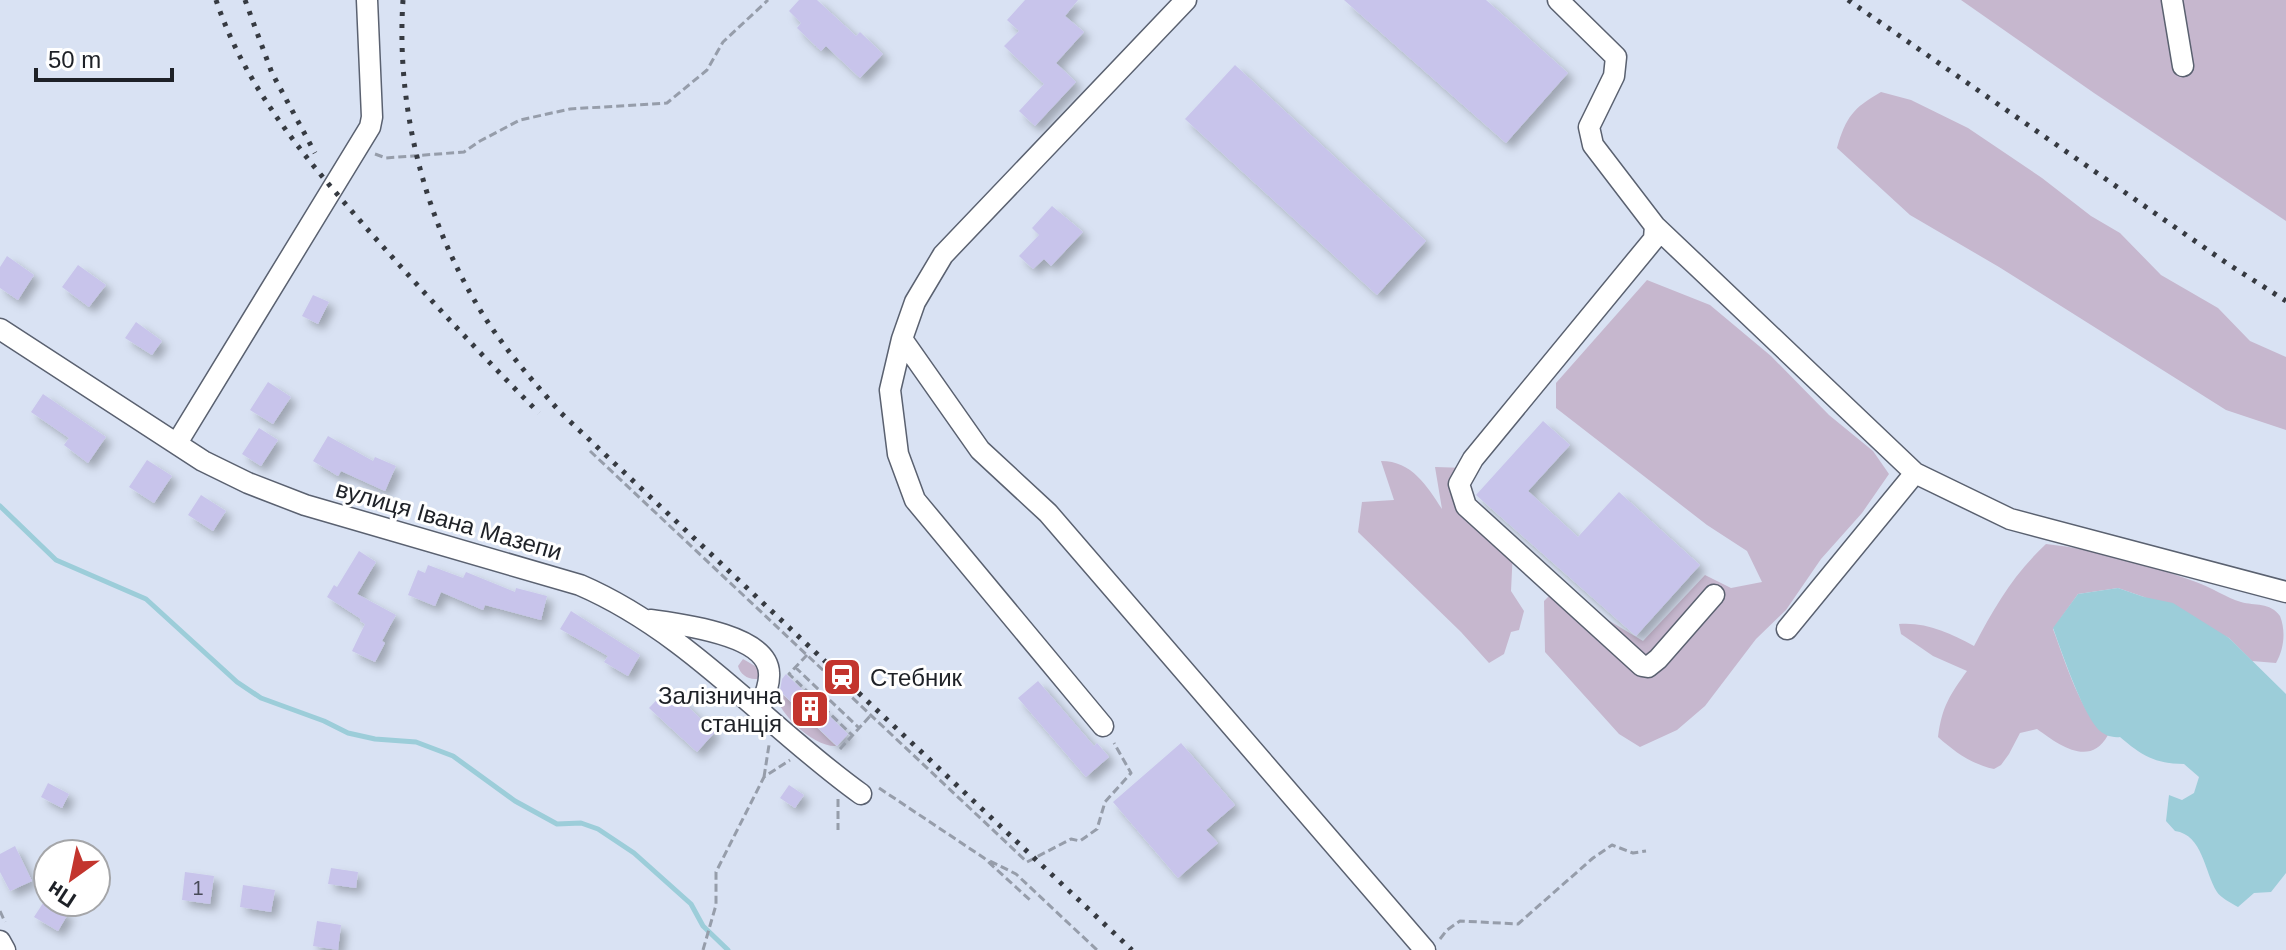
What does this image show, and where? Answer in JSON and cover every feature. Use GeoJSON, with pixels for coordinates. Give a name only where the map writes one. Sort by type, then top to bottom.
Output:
{"type":"FeatureCollection","features":[{"type":"Feature","properties":{"kind":"street"},"geometry":{"type":"LineString","coordinates":[[177,443],[370,127],[367,0]]}},
{"type":"Feature","properties":{"kind":"street"},"geometry":{"type":"LineString","coordinates":[[1103,726],[915,500],[898,454],[890,390],[915,302],[943,255],[1186,0]]}},
{"type":"Feature","properties":{"kind":"street"},"geometry":{"type":"LineString","coordinates":[[1558,0],[1616,57],[1614,76],[1589,127],[1593,145],[1614,175],[1655,226],[1915,473],[2010,519],[2286,592]]}},
{"type":"Feature","properties":{"kind":"street"},"geometry":{"type":"LineString","coordinates":[[2172,0],[2183,66]]}},
{"type":"Feature","properties":{"kind":"street"},"geometry":{"type":"LineString","coordinates":[[1655,226],[1654,239],[1473,459],[1459,484],[1466,506],[1642,666],[1648,667],[1658,659],[1714,595]]}},
{"type":"Feature","properties":{"kind":"street","name":"вулиця Івана Мазепи"},"geometry":{"type":"LineString","coordinates":[[0,329],[203,461],[248,483],[305,505],[580,585],[608,597],[645,619],[807,750],[861,787]]}},
{"type":"Feature","properties":{"kind":"street"},"geometry":{"type":"LineString","coordinates":[[902,339],[980,450],[1048,513],[1429,949]]}},
{"type":"Feature","properties":{"kind":"street"},"geometry":{"type":"LineString","coordinates":[[1787,629],[1915,473]]}},
{"type":"Feature","properties":{"kind":"street"},"geometry":{"type":"LineString","coordinates":[[645,619],[700,627],[746,644],[758,652],[770,672],[766,715]]}},
{"type":"Feature","properties":{"kind":"path"},"geometry":{"type":"LineString","coordinates":[[357,149],[386,158],[464,152],[520,120],[570,109],[667,103],[707,70],[723,42],[768,0]]}},
{"type":"Feature","properties":{"kind":"path"},"geometry":{"type":"LineString","coordinates":[[590,451],[1027,862],[1071,839],[1080,841],[1097,829],[1105,802],[1131,773],[1103,726]]}},
{"type":"Feature","properties":{"kind":"path"},"geometry":{"type":"LineString","coordinates":[[807,655],[789,674],[811,695],[824,695]]}},
{"type":"Feature","properties":{"kind":"path"},"geometry":{"type":"LineString","coordinates":[[795,667],[859,728]]}},
{"type":"Feature","properties":{"kind":"path"},"geometry":{"type":"LineString","coordinates":[[801,686],[808,678]]}},
{"type":"Feature","properties":{"kind":"path"},"geometry":{"type":"LineString","coordinates":[[818,701],[836,682]]}},
{"type":"Feature","properties":{"kind":"path"},"geometry":{"type":"LineString","coordinates":[[824,695],[824,708],[852,735]]}},
{"type":"Feature","properties":{"kind":"path"},"geometry":{"type":"LineString","coordinates":[[703,950],[716,905],[716,872],[764,777],[766,715]]}},
{"type":"Feature","properties":{"kind":"path"},"geometry":{"type":"LineString","coordinates":[[838,722],[845,715]]}},
{"type":"Feature","properties":{"kind":"path"},"geometry":{"type":"LineString","coordinates":[[840,749],[871,715]]}},
{"type":"Feature","properties":{"kind":"path"},"geometry":{"type":"LineString","coordinates":[[764,777],[807,750]]}},
{"type":"Feature","properties":{"kind":"path"},"geometry":{"type":"LineString","coordinates":[[838,830],[838,794],[861,787],[1016,874],[1097,950]]}},
{"type":"Feature","properties":{"kind":"path"},"geometry":{"type":"LineString","coordinates":[[1429,949],[1460,921],[1518,924],[1612,845],[1633,853],[1646,851]]}},
{"type":"Feature","properties":{"kind":"path"},"geometry":{"type":"LineString","coordinates":[[984,858],[1030,900]]}},
{"type":"Feature","properties":{"kind":"shaded area"},"geometry":{"type":"Polygon","coordinates":[[[1961,0],[2286,0],[2286,221],[2094,93],[1961,0]]]}},
{"type":"Feature","properties":{"kind":"shaded area"},"geometry":{"type":"Polygon","coordinates":[[[1881,92],[1911,100],[1968,128],[2091,216],[2120,233],[2161,275],[2218,308],[2250,341],[2286,357],[2286,430],[2226,410],[1999,267],[1910,215],[1837,148],[1852,114],[1881,92]]]}},
{"type":"Feature","properties":{"kind":"shaded area"},"geometry":{"type":"Polygon","coordinates":[[[1647,280],[1710,305],[1771,356],[1829,415],[1873,451],[1889,474],[1862,513],[1821,559],[1786,610],[1756,639],[1705,706],[1677,730],[1640,747],[1619,734],[1545,652],[1544,601],[1556,589],[1643,641],[1705,575],[1731,588],[1762,582],[1747,551],[1707,525],[1556,408],[1556,383],[1647,280]]]}},
{"type":"Feature","properties":{"kind":"shaded area"},"geometry":{"type":"Polygon","coordinates":[[[1381,461],[1402,465],[1418,476],[1442,509],[1435,467],[1466,468],[1476,523],[1513,550],[1511,591],[1524,611],[1519,630],[1511,632],[1504,654],[1489,663],[1358,532],[1362,502],[1394,500],[1381,461]]]}},
{"type":"Feature","properties":{"kind":"shaded area"},"geometry":{"type":"Polygon","coordinates":[[[2046,544],[2140,563],[2202,584],[2236,600],[2272,608],[2280,616],[2283,628],[2279,658],[2276,663],[2252,661],[2229,638],[2144,597],[2118,588],[2078,594],[2053,629],[2082,702],[2108,735],[2101,745],[2083,752],[2064,747],[2037,729],[2020,733],[2009,754],[1994,769],[1971,761],[1938,737],[1948,701],[1967,671],[1933,656],[1901,634],[1899,624],[1938,629],[1974,646],[2006,592],[2046,544]]]}},
{"type":"Feature","properties":{"kind":"shaded area"},"geometry":{"type":"Polygon","coordinates":[[[743,659],[762,670],[757,679],[741,672],[738,666],[743,659]]]}},
{"type":"Feature","properties":{"kind":"shaded area"},"geometry":{"type":"Polygon","coordinates":[[[774,686],[807,722],[809,720],[836,746],[816,740],[796,725],[780,706],[774,686]]]}},
{"type":"Feature","properties":{"kind":"water"},"geometry":{"type":"Polygon","coordinates":[[[2118,588],[2173,603],[2229,638],[2286,694],[2286,873],[2271,892],[2254,893],[2238,907],[2217,892],[2192,839],[2175,831],[2166,821],[2169,795],[2182,800],[2194,793],[2199,777],[2184,764],[2149,757],[2120,737],[2108,736],[2099,730],[2085,708],[2067,666],[2053,628],[2078,594],[2118,588]]]}},
{"type":"Feature","properties":{"kind":"building"},"geometry":{"type":"Polygon","coordinates":[[[799,0],[817,0],[856,36],[860,32],[883,54],[860,78],[826,46],[821,51],[797,28],[801,23],[789,11],[799,0]]]}},
{"type":"Feature","properties":{"kind":"building"},"geometry":{"type":"Polygon","coordinates":[[[1025,0],[1078,0],[1065,16],[1084,32],[1056,63],[1076,82],[1035,126],[1019,111],[1044,84],[1004,46],[1019,31],[1007,20],[1025,0]]]}},
{"type":"Feature","properties":{"kind":"building"},"geometry":{"type":"Polygon","coordinates":[[[1344,0],[1486,0],[1568,73],[1506,143],[1344,0]]]}},
{"type":"Feature","properties":{"kind":"building"},"geometry":{"type":"Polygon","coordinates":[[[1235,65],[1426,241],[1377,295],[1185,119],[1235,65]]]}},
{"type":"Feature","properties":{"kind":"building"},"geometry":{"type":"Polygon","coordinates":[[[1052,206],[1083,232],[1051,266],[1044,259],[1033,269],[1019,256],[1039,235],[1032,228],[1052,206]]]}},
{"type":"Feature","properties":{"kind":"building"},"geometry":{"type":"Polygon","coordinates":[[[7,256],[34,275],[18,300],[0,288],[0,267],[7,256]]]}},
{"type":"Feature","properties":{"kind":"building"},"geometry":{"type":"Polygon","coordinates":[[[78,265],[106,285],[89,307],[62,287],[78,265]]]}},
{"type":"Feature","properties":{"kind":"building"},"geometry":{"type":"Polygon","coordinates":[[[313,295],[329,302],[318,324],[302,316],[313,295]]]}},
{"type":"Feature","properties":{"kind":"building"},"geometry":{"type":"Polygon","coordinates":[[[136,322],[162,341],[152,355],[125,338],[136,322]]]}},
{"type":"Feature","properties":{"kind":"building"},"geometry":{"type":"Polygon","coordinates":[[[268,382],[291,397],[273,424],[250,410],[268,382]]]}},
{"type":"Feature","properties":{"kind":"building"},"geometry":{"type":"Polygon","coordinates":[[[43,394],[106,437],[88,463],[64,445],[69,438],[31,412],[43,394]]]}},
{"type":"Feature","properties":{"kind":"building"},"geometry":{"type":"Polygon","coordinates":[[[1543,421],[1570,445],[1528,491],[1578,537],[1619,492],[1700,565],[1636,636],[1476,495],[1543,421]]]}},
{"type":"Feature","properties":{"kind":"building"},"geometry":{"type":"Polygon","coordinates":[[[259,428],[278,440],[261,466],[242,454],[259,428]]]}},
{"type":"Feature","properties":{"kind":"building"},"geometry":{"type":"Polygon","coordinates":[[[328,436],[373,461],[375,457],[396,466],[385,491],[341,471],[338,476],[313,461],[328,436]]]}},
{"type":"Feature","properties":{"kind":"building"},"geometry":{"type":"Polygon","coordinates":[[[147,460],[172,476],[154,503],[129,487],[147,460]]]}},
{"type":"Feature","properties":{"kind":"building"},"geometry":{"type":"Polygon","coordinates":[[[201,495],[226,511],[213,531],[188,515],[201,495]]]}},
{"type":"Feature","properties":{"kind":"building"},"geometry":{"type":"Polygon","coordinates":[[[359,551],[376,562],[357,594],[396,615],[375,662],[352,651],[365,624],[327,597],[334,585],[337,587],[359,551]]]}},
{"type":"Feature","properties":{"kind":"building"},"geometry":{"type":"Polygon","coordinates":[[[428,565],[463,578],[466,572],[515,592],[516,588],[547,596],[541,620],[485,605],[483,610],[441,592],[435,606],[408,595],[418,570],[425,573],[428,565]]]}},
{"type":"Feature","properties":{"kind":"building"},"geometry":{"type":"Polygon","coordinates":[[[571,611],[640,655],[628,676],[604,662],[608,656],[560,629],[571,611]]]}},
{"type":"Feature","properties":{"kind":"building","name":"Залізнична станція"},"geometry":{"type":"Polygon","coordinates":[[[786,674],[848,734],[837,746],[780,691],[786,674]]]}},
{"type":"Feature","properties":{"kind":"building"},"geometry":{"type":"Polygon","coordinates":[[[1038,681],[1094,746],[1097,743],[1109,757],[1086,777],[1018,698],[1038,681]]]}},
{"type":"Feature","properties":{"kind":"building"},"geometry":{"type":"Polygon","coordinates":[[[668,688],[715,732],[697,752],[649,708],[668,688]]]}},
{"type":"Feature","properties":{"kind":"building"},"geometry":{"type":"Polygon","coordinates":[[[1181,743],[1235,805],[1206,830],[1218,843],[1178,878],[1113,802],[1181,743]]]}},
{"type":"Feature","properties":{"kind":"building"},"geometry":{"type":"Polygon","coordinates":[[[48,783],[69,794],[62,808],[41,797],[48,783]]]}},
{"type":"Feature","properties":{"kind":"building"},"geometry":{"type":"Polygon","coordinates":[[[789,785],[804,795],[795,808],[780,798],[789,785]]]}},
{"type":"Feature","properties":{"kind":"building"},"geometry":{"type":"Polygon","coordinates":[[[15,846],[32,881],[10,891],[0,872],[0,854],[15,846]]]}},
{"type":"Feature","properties":{"kind":"building"},"geometry":{"type":"Polygon","coordinates":[[[331,868],[358,872],[356,888],[328,884],[331,868]]]}},
{"type":"Feature","properties":{"kind":"building"},"geometry":{"type":"Polygon","coordinates":[[[185,872],[214,876],[210,904],[182,900],[185,872]]]}},
{"type":"Feature","properties":{"kind":"building"},"geometry":{"type":"Polygon","coordinates":[[[243,885],[275,890],[271,912],[240,907],[243,885]]]}},
{"type":"Feature","properties":{"kind":"building"},"geometry":{"type":"Polygon","coordinates":[[[36,918],[66,918],[58,931],[36,918]]]}},
{"type":"Feature","properties":{"kind":"building"},"geometry":{"type":"Polygon","coordinates":[[[317,921],[341,925],[338,950],[313,946],[317,921]]]}},
{"type":"Feature","properties":{"kind":"waterway"},"geometry":{"type":"LineString","coordinates":[[0,506],[56,560],[146,599],[237,682],[261,698],[348,733],[375,739],[416,742],[453,756],[515,801],[557,824],[581,823],[598,829],[634,853],[691,904],[703,926],[728,950]]}},
{"type":"Feature","properties":{"kind":"railway"},"geometry":{"type":"LineString","coordinates":[[216,0],[244,64],[302,151],[410,277],[539,413]]}},
{"type":"Feature","properties":{"kind":"railway"},"geometry":{"type":"LineString","coordinates":[[245,0],[272,73],[315,153]]}},
{"type":"Feature","properties":{"kind":"railway"},"geometry":{"type":"LineString","coordinates":[[403,0],[404,79],[417,157],[428,195],[457,268],[505,346],[561,413],[1132,950]]}},
{"type":"Feature","properties":{"kind":"railway"},"geometry":{"type":"LineString","coordinates":[[1848,0],[2286,301]]}},
{"type":"Feature","properties":{"kind":"place","name":"Стебник"},"geometry":{"type":"Point","coordinates":[842,677]}},
{"type":"Feature","properties":{"kind":"place","name":"Залізнична станція"},"geometry":{"type":"Point","coordinates":[810,709]}}]}
